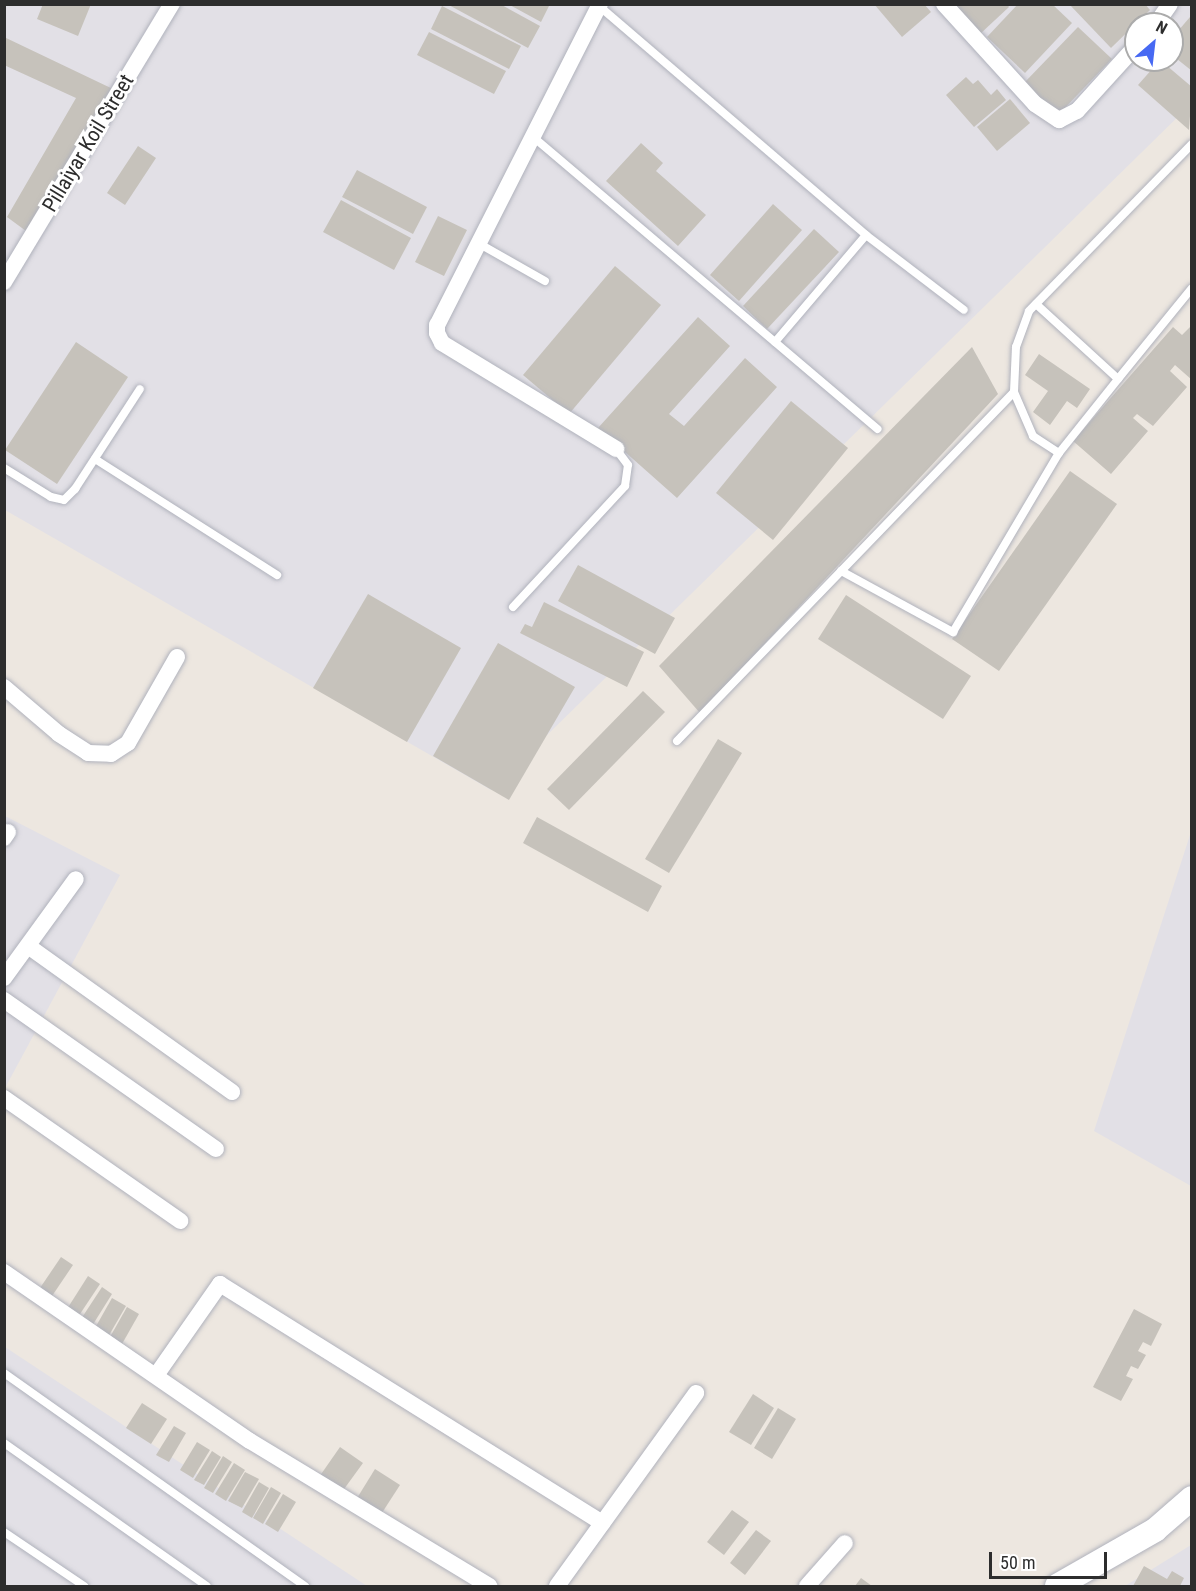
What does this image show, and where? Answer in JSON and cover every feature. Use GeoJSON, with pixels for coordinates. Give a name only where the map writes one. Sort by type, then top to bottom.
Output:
{"type":"FeatureCollection","features":[{"type":"Feature","properties":{"kind":"street","name":"Pillaiyar Koil Street"},"geometry":{"type":"LineString","coordinates":[[4,282],[172,4]]}},
{"type":"Feature","properties":{"kind":"street"},"geometry":{"type":"LineString","coordinates":[[944,4],[1035,104],[1059,120],[1077,111],[1124,59]]}},
{"type":"Feature","properties":{"kind":"street"},"geometry":{"type":"LineString","coordinates":[[599,5],[437,325],[442,343],[616,449]]}},
{"type":"Feature","properties":{"kind":"street"},"geometry":{"type":"LineString","coordinates":[[4,687],[59,734],[88,753],[111,754],[128,743],[177,657]]}},
{"type":"Feature","properties":{"kind":"street"},"geometry":{"type":"LineString","coordinates":[[4,978],[76,879]]}},
{"type":"Feature","properties":{"kind":"street"},"geometry":{"type":"LineString","coordinates":[[28,946],[232,1092]]}},
{"type":"Feature","properties":{"kind":"street"},"geometry":{"type":"LineString","coordinates":[[4,1000],[216,1149]]}},
{"type":"Feature","properties":{"kind":"street"},"geometry":{"type":"LineString","coordinates":[[4,1098],[180,1221]]}},
{"type":"Feature","properties":{"kind":"street"},"geometry":{"type":"LineString","coordinates":[[4,1272],[157,1374],[250,1441],[489,1587]]}},
{"type":"Feature","properties":{"kind":"street"},"geometry":{"type":"LineString","coordinates":[[157,1374],[220,1284],[602,1523]]}},
{"type":"Feature","properties":{"kind":"street"},"geometry":{"type":"LineString","coordinates":[[558,1587],[696,1393]]}},
{"type":"Feature","properties":{"kind":"street"},"geometry":{"type":"LineString","coordinates":[[1057,1587],[1155,1530],[1191,1498]]}},
{"type":"Feature","properties":{"kind":"street"},"geometry":{"type":"LineString","coordinates":[[807,1587],[845,1543]]}},
{"type":"Feature","properties":{"kind":"lane"},"geometry":{"type":"LineString","coordinates":[[599,5],[867,235],[964,310]]}},
{"type":"Feature","properties":{"kind":"lane"},"geometry":{"type":"LineString","coordinates":[[532,136],[877,429]]}},
{"type":"Feature","properties":{"kind":"lane"},"geometry":{"type":"LineString","coordinates":[[1059,453],[1033,436],[1014,392],[1016,347],[1029,311],[1191,144]]}},
{"type":"Feature","properties":{"kind":"lane"},"geometry":{"type":"LineString","coordinates":[[775,342],[867,235]]}},
{"type":"Feature","properties":{"kind":"lane"},"geometry":{"type":"LineString","coordinates":[[478,243],[545,281]]}},
{"type":"Feature","properties":{"kind":"lane"},"geometry":{"type":"LineString","coordinates":[[841,571],[953,632],[1059,453],[1191,288]]}},
{"type":"Feature","properties":{"kind":"lane"},"geometry":{"type":"LineString","coordinates":[[1036,304],[1118,379]]}},
{"type":"Feature","properties":{"kind":"lane"},"geometry":{"type":"LineString","coordinates":[[4,468],[51,497],[64,500],[95,459],[140,389]]}},
{"type":"Feature","properties":{"kind":"lane"},"geometry":{"type":"LineString","coordinates":[[677,741],[1014,392]]}},
{"type":"Feature","properties":{"kind":"lane"},"geometry":{"type":"LineString","coordinates":[[513,607],[625,486],[630,472],[616,449]]}},
{"type":"Feature","properties":{"kind":"lane"},"geometry":{"type":"LineString","coordinates":[[95,459],[277,575]]}},
{"type":"Feature","properties":{"kind":"lane"},"geometry":{"type":"LineString","coordinates":[[4,1373],[305,1587]]}},
{"type":"Feature","properties":{"kind":"lane"},"geometry":{"type":"LineString","coordinates":[[4,1443],[207,1587]]}},
{"type":"Feature","properties":{"kind":"lane"},"geometry":{"type":"LineString","coordinates":[[4,1532],[84,1587]]}},
{"type":"Feature","properties":{"kind":"shaded area"},"geometry":{"type":"Polygon","coordinates":[[[5,5],[1191,5],[1191,104],[491,790],[5,510],[5,5]]]}},
{"type":"Feature","properties":{"kind":"shaded area"},"geometry":{"type":"Polygon","coordinates":[[[5,816],[120,875],[5,1088],[5,816]]]}},
{"type":"Feature","properties":{"kind":"shaded area"},"geometry":{"type":"Polygon","coordinates":[[[1191,832],[1192,1186],[1094,1131],[1191,832]]]}},
{"type":"Feature","properties":{"kind":"shaded area"},"geometry":{"type":"Polygon","coordinates":[[[5,1347],[367,1586],[5,1586],[5,1347]]]}},
{"type":"Feature","properties":{"kind":"shaded area"},"geometry":{"type":"Polygon","coordinates":[[[1191,1545],[1191,1586],[1125,1586],[1191,1545]]]}},
{"type":"Feature","properties":{"kind":"building"},"geometry":{"type":"Polygon","coordinates":[[[43,4],[91,4],[78,36],[37,19],[43,4]]]}},
{"type":"Feature","properties":{"kind":"building"},"geometry":{"type":"Polygon","coordinates":[[[447,4],[500,4],[540,26],[528,48],[447,4]]]}},
{"type":"Feature","properties":{"kind":"building"},"geometry":{"type":"Polygon","coordinates":[[[508,4],[550,4],[541,22],[508,4]]]}},
{"type":"Feature","properties":{"kind":"building"},"geometry":{"type":"Polygon","coordinates":[[[874,4],[924,4],[931,12],[902,37],[874,4]]]}},
{"type":"Feature","properties":{"kind":"building"},"geometry":{"type":"Polygon","coordinates":[[[953,4],[1007,4],[1009,7],[980,34],[953,4]]]}},
{"type":"Feature","properties":{"kind":"building"},"geometry":{"type":"Polygon","coordinates":[[[1018,4],[1052,4],[1072,23],[1025,73],[987,37],[1018,4]]]}},
{"type":"Feature","properties":{"kind":"building"},"geometry":{"type":"Polygon","coordinates":[[[1069,4],[1145,4],[1150,10],[1148,12],[1124,12],[1124,35],[1111,48],[1069,4]]]}},
{"type":"Feature","properties":{"kind":"building"},"geometry":{"type":"Polygon","coordinates":[[[442,6],[521,46],[509,69],[431,29],[442,6]]]}},
{"type":"Feature","properties":{"kind":"building"},"geometry":{"type":"Polygon","coordinates":[[[1190,17],[1192,18],[1192,71],[1184,65],[1184,24],[1190,17]]]}},
{"type":"Feature","properties":{"kind":"building"},"geometry":{"type":"Polygon","coordinates":[[[1078,27],[1112,59],[1058,115],[1024,83],[1078,27]]]}},
{"type":"Feature","properties":{"kind":"building"},"geometry":{"type":"Polygon","coordinates":[[[429,32],[506,71],[494,94],[417,55],[429,32]]]}},
{"type":"Feature","properties":{"kind":"building"},"geometry":{"type":"Polygon","coordinates":[[[4,37],[115,90],[26,231],[7,217],[76,98],[4,65],[4,37]]]}},
{"type":"Feature","properties":{"kind":"building"},"geometry":{"type":"Polygon","coordinates":[[[1149,72],[1174,72],[1192,87],[1189,130],[1138,85],[1149,72]]]}},
{"type":"Feature","properties":{"kind":"building"},"geometry":{"type":"Polygon","coordinates":[[[966,77],[973,84],[978,80],[991,95],[997,89],[1006,100],[974,127],[946,95],[966,77]]]}},
{"type":"Feature","properties":{"kind":"building"},"geometry":{"type":"Polygon","coordinates":[[[1010,99],[1030,123],[997,151],[977,127],[1010,99]]]}},
{"type":"Feature","properties":{"kind":"building"},"geometry":{"type":"Polygon","coordinates":[[[641,143],[663,163],[656,171],[706,215],[678,246],[606,181],[641,143]]]}},
{"type":"Feature","properties":{"kind":"building"},"geometry":{"type":"Polygon","coordinates":[[[138,146],[156,158],[125,205],[107,193],[138,146]]]}},
{"type":"Feature","properties":{"kind":"building"},"geometry":{"type":"Polygon","coordinates":[[[357,170],[427,207],[413,234],[342,197],[357,170]]]}},
{"type":"Feature","properties":{"kind":"building"},"geometry":{"type":"Polygon","coordinates":[[[341,200],[411,238],[394,270],[323,232],[341,200]]]}},
{"type":"Feature","properties":{"kind":"building"},"geometry":{"type":"Polygon","coordinates":[[[773,204],[802,230],[739,301],[710,275],[773,204]]]}},
{"type":"Feature","properties":{"kind":"building"},"geometry":{"type":"Polygon","coordinates":[[[438,216],[467,230],[444,276],[415,262],[438,216]]]}},
{"type":"Feature","properties":{"kind":"building"},"geometry":{"type":"Polygon","coordinates":[[[814,229],[839,252],[767,329],[743,306],[814,229]]]}},
{"type":"Feature","properties":{"kind":"building"},"geometry":{"type":"Polygon","coordinates":[[[615,266],[661,305],[569,414],[523,375],[615,266]]]}},
{"type":"Feature","properties":{"kind":"building"},"geometry":{"type":"Polygon","coordinates":[[[698,317],[730,346],[669,414],[684,426],[745,358],[777,387],[677,498],[598,428],[698,317]]]}},
{"type":"Feature","properties":{"kind":"building"},"geometry":{"type":"Polygon","coordinates":[[[1192,325],[1192,380],[1175,365],[1170,371],[1187,387],[1153,426],[1137,414],[1133,418],[1148,431],[1111,474],[1073,441],[1173,327],[1182,335],[1192,325]]]}},
{"type":"Feature","properties":{"kind":"building"},"geometry":{"type":"Polygon","coordinates":[[[76,342],[128,377],[57,484],[5,450],[76,342]]]}},
{"type":"Feature","properties":{"kind":"building"},"geometry":{"type":"Polygon","coordinates":[[[972,347],[998,394],[700,713],[659,666],[972,347]]]}},
{"type":"Feature","properties":{"kind":"building"},"geometry":{"type":"Polygon","coordinates":[[[1039,354],[1090,389],[1077,408],[1067,401],[1050,425],[1033,412],[1048,391],[1025,375],[1039,354]]]}},
{"type":"Feature","properties":{"kind":"building"},"geometry":{"type":"Polygon","coordinates":[[[791,401],[848,448],[773,540],[716,493],[791,401]]]}},
{"type":"Feature","properties":{"kind":"building"},"geometry":{"type":"Polygon","coordinates":[[[1070,471],[1117,504],[999,671],[952,639],[1070,471]]]}},
{"type":"Feature","properties":{"kind":"building"},"geometry":{"type":"Polygon","coordinates":[[[578,565],[675,618],[655,654],[558,601],[578,565]]]}},
{"type":"Feature","properties":{"kind":"building"},"geometry":{"type":"Polygon","coordinates":[[[368,594],[461,648],[407,742],[313,688],[368,594]]]}},
{"type":"Feature","properties":{"kind":"building"},"geometry":{"type":"Polygon","coordinates":[[[846,595],[971,676],[943,719],[818,639],[846,595]]]}},
{"type":"Feature","properties":{"kind":"building"},"geometry":{"type":"Polygon","coordinates":[[[544,602],[644,652],[627,687],[520,633],[525,624],[532,627],[544,602]]]}},
{"type":"Feature","properties":{"kind":"building"},"geometry":{"type":"Polygon","coordinates":[[[498,643],[575,687],[509,800],[433,756],[498,643]]]}},
{"type":"Feature","properties":{"kind":"building"},"geometry":{"type":"Polygon","coordinates":[[[643,691],[665,712],[569,810],[547,789],[643,691]]]}},
{"type":"Feature","properties":{"kind":"building"},"geometry":{"type":"Polygon","coordinates":[[[718,739],[742,753],[669,873],[645,859],[718,739]]]}},
{"type":"Feature","properties":{"kind":"building"},"geometry":{"type":"Polygon","coordinates":[[[537,817],[662,886],[648,912],[523,843],[537,817]]]}},
{"type":"Feature","properties":{"kind":"building"},"geometry":{"type":"Polygon","coordinates":[[[61,1257],[73,1265],[52,1296],[40,1288],[61,1257]]]}},
{"type":"Feature","properties":{"kind":"building"},"geometry":{"type":"Polygon","coordinates":[[[88,1276],[100,1284],[78,1317],[67,1309],[88,1276]]]}},
{"type":"Feature","properties":{"kind":"building"},"geometry":{"type":"Polygon","coordinates":[[[102,1287],[112,1294],[92,1326],[81,1319],[102,1287]]]}},
{"type":"Feature","properties":{"kind":"building"},"geometry":{"type":"Polygon","coordinates":[[[112,1298],[126,1306],[108,1337],[95,1328],[112,1298]]]}},
{"type":"Feature","properties":{"kind":"building"},"geometry":{"type":"Polygon","coordinates":[[[127,1307],[139,1314],[122,1344],[110,1337],[127,1307]]]}},
{"type":"Feature","properties":{"kind":"building"},"geometry":{"type":"Polygon","coordinates":[[[1134,1309],[1162,1324],[1151,1346],[1143,1342],[1138,1351],[1146,1355],[1138,1369],[1131,1366],[1126,1376],[1133,1379],[1121,1401],[1093,1387],[1134,1309]]]}},
{"type":"Feature","properties":{"kind":"building"},"geometry":{"type":"Polygon","coordinates":[[[753,1394],[774,1408],[751,1445],[729,1432],[753,1394]]]}},
{"type":"Feature","properties":{"kind":"building"},"geometry":{"type":"Polygon","coordinates":[[[142,1403],[167,1419],[151,1444],[126,1428],[142,1403]]]}},
{"type":"Feature","properties":{"kind":"building"},"geometry":{"type":"Polygon","coordinates":[[[778,1408],[796,1419],[772,1459],[754,1448],[778,1408]]]}},
{"type":"Feature","properties":{"kind":"building"},"geometry":{"type":"Polygon","coordinates":[[[174,1426],[186,1433],[169,1462],[156,1455],[174,1426]]]}},
{"type":"Feature","properties":{"kind":"building"},"geometry":{"type":"Polygon","coordinates":[[[197,1442],[210,1450],[193,1478],[180,1470],[197,1442]]]}},
{"type":"Feature","properties":{"kind":"building"},"geometry":{"type":"Polygon","coordinates":[[[340,1447],[363,1463],[339,1496],[317,1480],[340,1447]]]}},
{"type":"Feature","properties":{"kind":"building"},"geometry":{"type":"Polygon","coordinates":[[[212,1451],[221,1457],[204,1485],[194,1480],[212,1451]]]}},
{"type":"Feature","properties":{"kind":"building"},"geometry":{"type":"Polygon","coordinates":[[[223,1456],[232,1462],[213,1493],[204,1488],[223,1456]]]}},
{"type":"Feature","properties":{"kind":"building"},"geometry":{"type":"Polygon","coordinates":[[[234,1463],[245,1470],[226,1501],[215,1494],[234,1463]]]}},
{"type":"Feature","properties":{"kind":"building"},"geometry":{"type":"Polygon","coordinates":[[[375,1469],[400,1485],[378,1519],[354,1503],[375,1469]]]}},
{"type":"Feature","properties":{"kind":"building"},"geometry":{"type":"Polygon","coordinates":[[[245,1472],[259,1479],[242,1508],[228,1501],[245,1472]]]}},
{"type":"Feature","properties":{"kind":"building"},"geometry":{"type":"Polygon","coordinates":[[[259,1482],[269,1488],[252,1518],[242,1512],[259,1482]]]}},
{"type":"Feature","properties":{"kind":"building"},"geometry":{"type":"Polygon","coordinates":[[[271,1487],[281,1493],[263,1524],[253,1518],[271,1487]]]}},
{"type":"Feature","properties":{"kind":"building"},"geometry":{"type":"Polygon","coordinates":[[[283,1494],[296,1502],[278,1532],[265,1524],[283,1494]]]}},
{"type":"Feature","properties":{"kind":"building"},"geometry":{"type":"Polygon","coordinates":[[[732,1510],[749,1522],[724,1555],[707,1542],[732,1510]]]}},
{"type":"Feature","properties":{"kind":"building"},"geometry":{"type":"Polygon","coordinates":[[[756,1530],[771,1541],[745,1575],[730,1563],[756,1530]]]}},
{"type":"Feature","properties":{"kind":"building"},"geometry":{"type":"Polygon","coordinates":[[[1144,1566],[1167,1579],[1172,1571],[1184,1578],[1180,1586],[1133,1586],[1144,1566]]]}},
{"type":"Feature","properties":{"kind":"building"},"geometry":{"type":"Polygon","coordinates":[[[861,1578],[872,1586],[855,1586],[861,1578]]]}}]}
